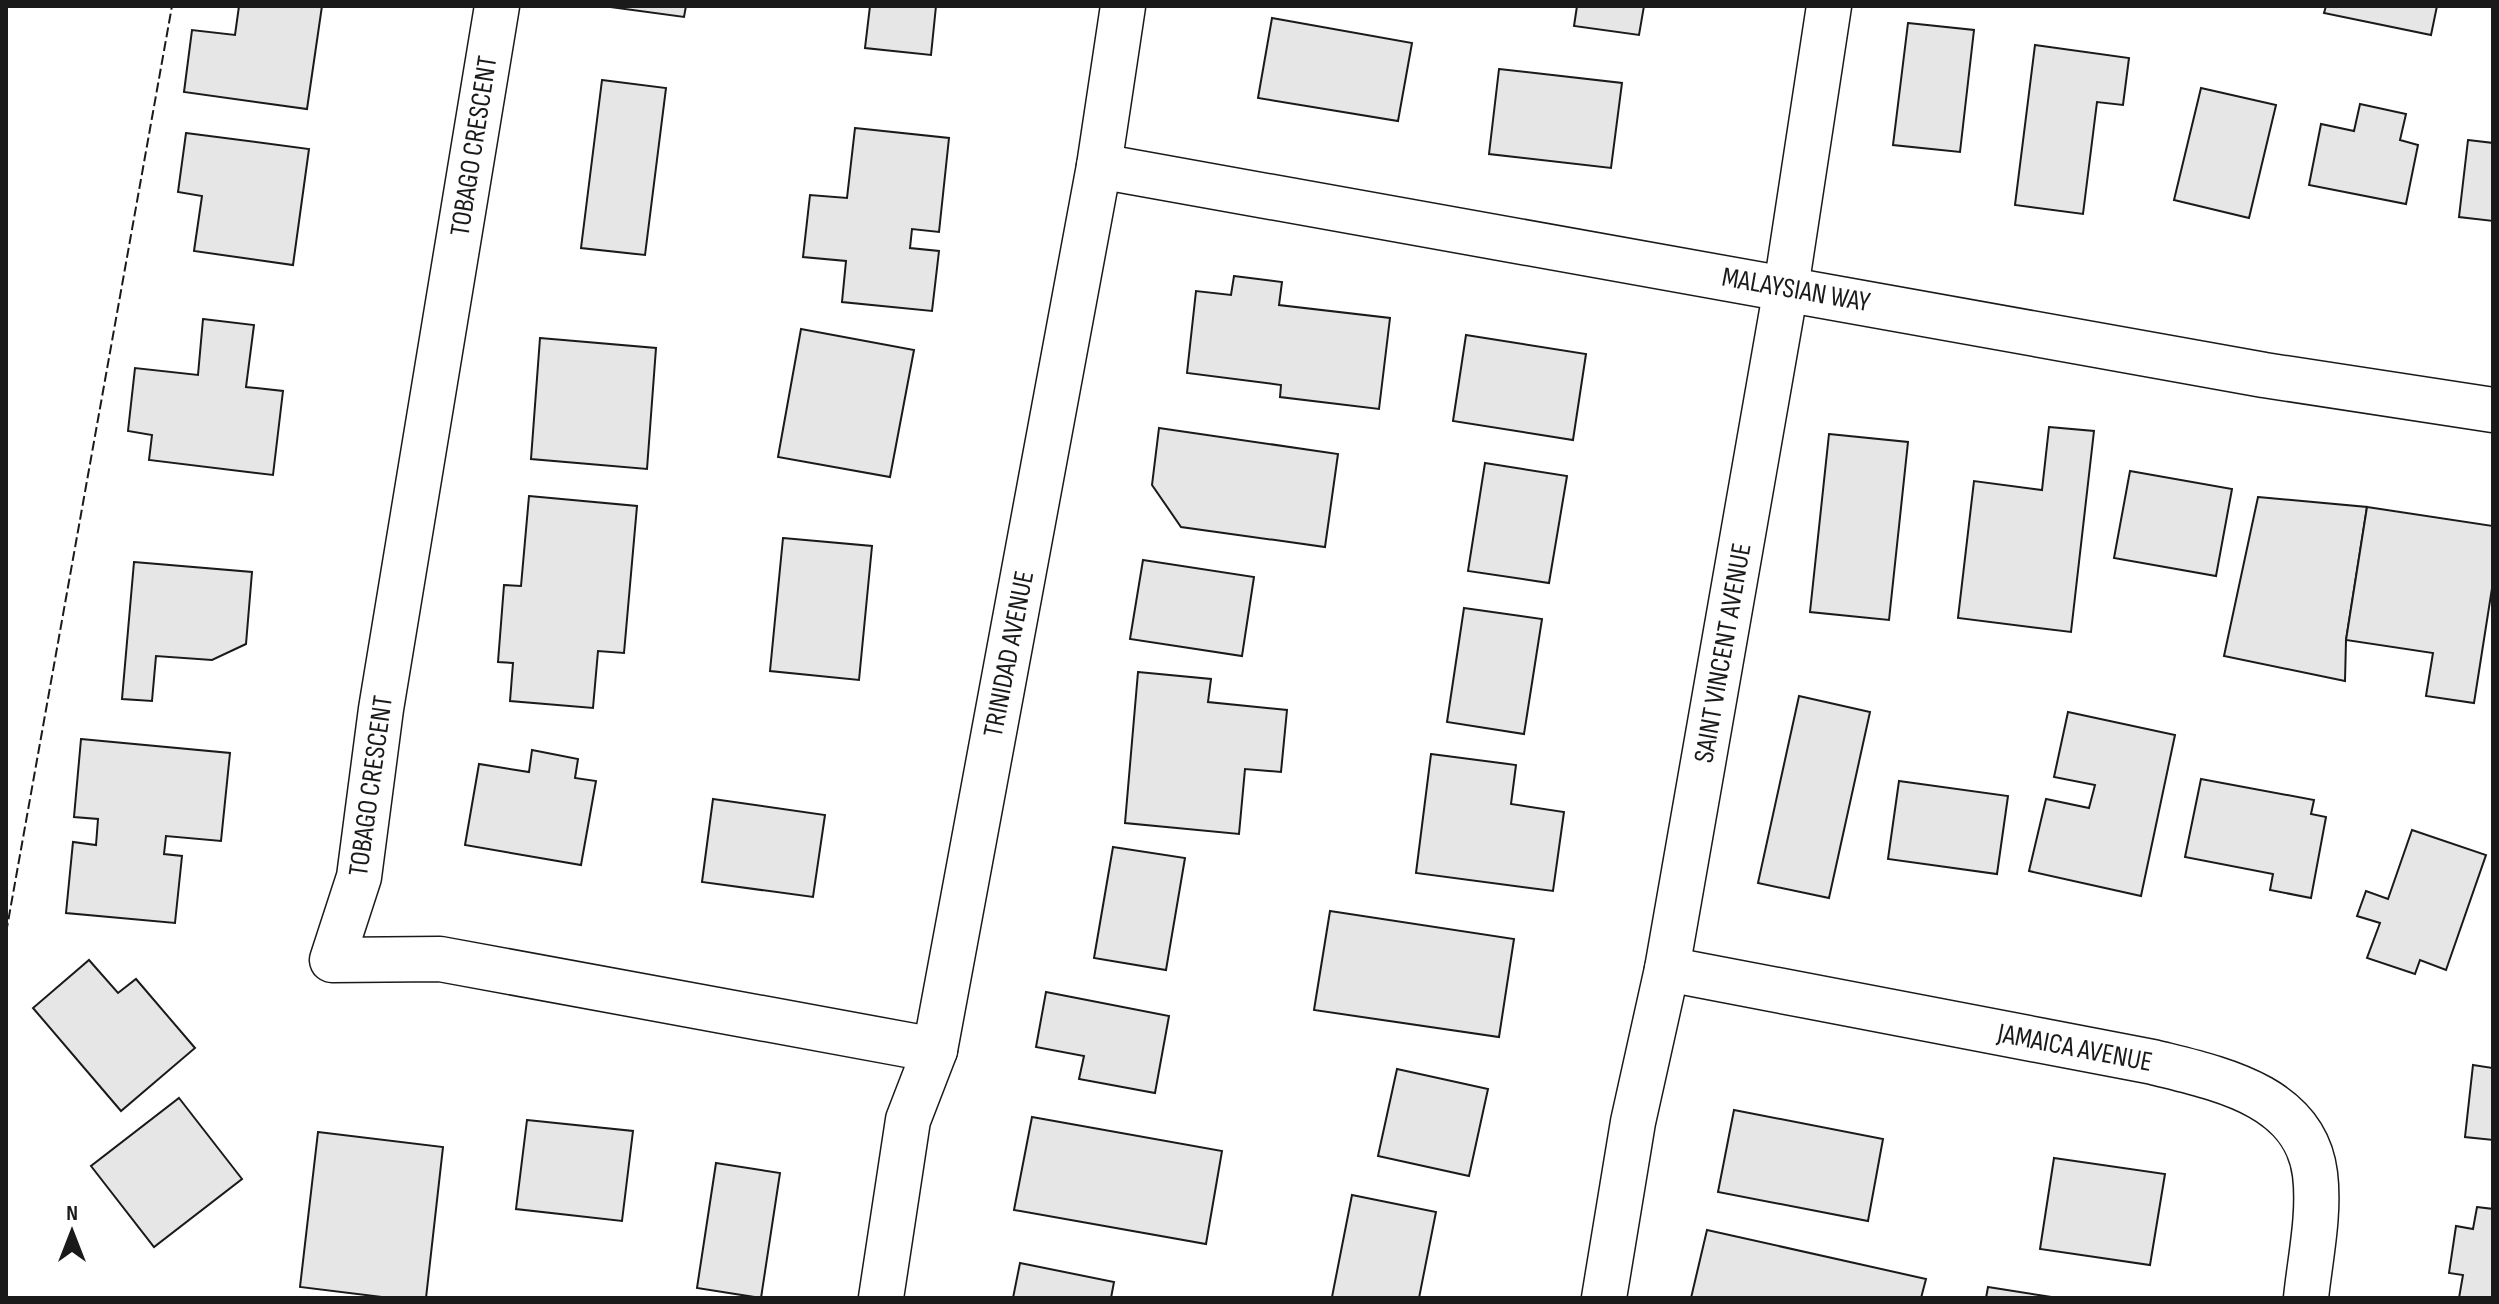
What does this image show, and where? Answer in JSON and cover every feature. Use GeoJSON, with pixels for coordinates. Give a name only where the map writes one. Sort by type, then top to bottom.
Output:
{"type":"FeatureCollection","features":[{"type":"Feature","properties":{"kind":"street","name":"TOBAGO CRESCENT"},"geometry":{"type":"LineString","coordinates":[[497,6],[381,709],[359,877],[332,960],[440,959],[935,1050]]}},
{"type":"Feature","properties":{"kind":"street","name":"TRINIDAD AVENUE"},"geometry":{"type":"LineString","coordinates":[[881,1298],[908,1120],[935,1050],[1099,166],[1123,6]]}},
{"type":"Feature","properties":{"kind":"street","name":"SAINT VINCENT AVENUE"},"geometry":{"type":"LineString","coordinates":[[1604,1298],[1633,1122],[1667,969],[1786,288],[1829,6]]}},
{"type":"Feature","properties":{"kind":"street","name":"MALAYSIAN WAY"},"geometry":{"type":"LineString","coordinates":[[1099,166],[2264,375],[2493,410]]}},
{"type":"Feature","properties":{"kind":"street","name":"JAMAICA AVENUE"},"geometry":{"type":"LineString","coordinates":[[1667,969],[2153,1062],[2226,1080],[2260,1096],[2287,1115],[2315,1173],[2306,1298]]}},
{"type":"Feature","properties":{"kind":"building"},"geometry":{"type":"Polygon","coordinates":[[[239,6],[322,6],[307,109],[184,92],[192,30],[235,35],[239,6]]]}},
{"type":"Feature","properties":{"kind":"building"},"geometry":{"type":"Polygon","coordinates":[[[603,6],[686,6],[684,17],[603,6]]]}},
{"type":"Feature","properties":{"kind":"building"},"geometry":{"type":"Polygon","coordinates":[[[870,6],[936,6],[931,55],[865,48],[870,6]]]}},
{"type":"Feature","properties":{"kind":"building"},"geometry":{"type":"Polygon","coordinates":[[[1577,6],[1644,6],[1639,35],[1574,26],[1577,6]]]}},
{"type":"Feature","properties":{"kind":"building"},"geometry":{"type":"Polygon","coordinates":[[[2326,6],[2437,6],[2431,35],[2324,13],[2326,6]]]}},
{"type":"Feature","properties":{"kind":"building"},"geometry":{"type":"Polygon","coordinates":[[[1272,18],[1412,43],[1398,121],[1258,98],[1272,18]]]}},
{"type":"Feature","properties":{"kind":"building"},"geometry":{"type":"Polygon","coordinates":[[[1908,23],[1974,30],[1960,152],[1893,145],[1908,23]]]}},
{"type":"Feature","properties":{"kind":"building"},"geometry":{"type":"Polygon","coordinates":[[[2035,45],[2129,58],[2123,105],[2097,102],[2083,214],[2015,205],[2035,45]]]}},
{"type":"Feature","properties":{"kind":"building"},"geometry":{"type":"Polygon","coordinates":[[[1499,69],[1622,83],[1611,168],[1489,154],[1499,69]]]}},
{"type":"Feature","properties":{"kind":"building"},"geometry":{"type":"Polygon","coordinates":[[[602,80],[666,88],[645,255],[581,248],[602,80]]]}},
{"type":"Feature","properties":{"kind":"building"},"geometry":{"type":"Polygon","coordinates":[[[2201,88],[2276,105],[2249,218],[2174,200],[2201,88]]]}},
{"type":"Feature","properties":{"kind":"building"},"geometry":{"type":"Polygon","coordinates":[[[2360,104],[2406,114],[2400,140],[2418,145],[2406,204],[2309,185],[2321,124],[2354,131],[2360,104]]]}},
{"type":"Feature","properties":{"kind":"building"},"geometry":{"type":"Polygon","coordinates":[[[855,128],[949,138],[939,232],[912,229],[910,248],[939,251],[932,311],[842,302],[846,261],[803,257],[810,195],[847,198],[855,128]]]}},
{"type":"Feature","properties":{"kind":"building"},"geometry":{"type":"Polygon","coordinates":[[[186,133],[309,149],[293,265],[194,251],[202,196],[178,192],[186,133]]]}},
{"type":"Feature","properties":{"kind":"building"},"geometry":{"type":"Polygon","coordinates":[[[2468,140],[2493,143],[2493,221],[2459,217],[2468,140]]]}},
{"type":"Feature","properties":{"kind":"building"},"geometry":{"type":"Polygon","coordinates":[[[1234,276],[1282,282],[1279,305],[1390,318],[1379,409],[1280,397],[1281,385],[1187,373],[1196,291],[1231,295],[1234,276]]]}},
{"type":"Feature","properties":{"kind":"building"},"geometry":{"type":"Polygon","coordinates":[[[203,319],[254,325],[246,387],[283,391],[273,475],[149,460],[152,435],[128,431],[135,368],[198,375],[203,319]]]}},
{"type":"Feature","properties":{"kind":"building"},"geometry":{"type":"Polygon","coordinates":[[[801,329],[914,350],[890,477],[778,457],[801,329]]]}},
{"type":"Feature","properties":{"kind":"building"},"geometry":{"type":"Polygon","coordinates":[[[1466,335],[1586,354],[1573,440],[1453,421],[1466,335]]]}},
{"type":"Feature","properties":{"kind":"building"},"geometry":{"type":"Polygon","coordinates":[[[540,338],[656,348],[647,469],[531,459],[540,338]]]}},
{"type":"Feature","properties":{"kind":"building"},"geometry":{"type":"Polygon","coordinates":[[[2049,427],[2094,431],[2071,632],[1958,618],[1974,481],[2042,490],[2049,427]]]}},
{"type":"Feature","properties":{"kind":"building"},"geometry":{"type":"Polygon","coordinates":[[[1159,428],[1338,454],[1325,547],[1181,527],[1152,485],[1159,428]]]}},
{"type":"Feature","properties":{"kind":"building"},"geometry":{"type":"Polygon","coordinates":[[[1829,434],[1908,442],[1889,620],[1810,612],[1829,434]]]}},
{"type":"Feature","properties":{"kind":"building"},"geometry":{"type":"Polygon","coordinates":[[[1485,463],[1567,476],[1549,583],[1468,571],[1485,463]]]}},
{"type":"Feature","properties":{"kind":"building"},"geometry":{"type":"Polygon","coordinates":[[[2130,471],[2232,489],[2216,576],[2114,558],[2130,471]]]}},
{"type":"Feature","properties":{"kind":"building"},"geometry":{"type":"Polygon","coordinates":[[[529,496],[637,506],[624,653],[598,651],[593,708],[510,701],[513,663],[498,662],[504,585],[521,586],[529,496]]]}},
{"type":"Feature","properties":{"kind":"building"},"geometry":{"type":"Polygon","coordinates":[[[2258,497],[2367,507],[2346,640],[2345,681],[2224,656],[2258,497]]]}},
{"type":"Feature","properties":{"kind":"building"},"geometry":{"type":"Polygon","coordinates":[[[2367,507],[2493,526],[2493,582],[2474,703],[2426,696],[2433,653],[2346,640],[2367,507]]]}},
{"type":"Feature","properties":{"kind":"building"},"geometry":{"type":"Polygon","coordinates":[[[783,538],[872,546],[859,680],[770,671],[783,538]]]}},
{"type":"Feature","properties":{"kind":"building"},"geometry":{"type":"Polygon","coordinates":[[[1143,560],[1254,577],[1242,656],[1130,639],[1143,560]]]}},
{"type":"Feature","properties":{"kind":"building"},"geometry":{"type":"Polygon","coordinates":[[[134,562],[252,572],[246,644],[212,660],[156,656],[152,701],[122,699],[134,562]]]}},
{"type":"Feature","properties":{"kind":"building"},"geometry":{"type":"Polygon","coordinates":[[[1464,608],[1542,619],[1524,734],[1447,722],[1464,608]]]}},
{"type":"Feature","properties":{"kind":"building"},"geometry":{"type":"Polygon","coordinates":[[[1138,672],[1211,679],[1208,702],[1287,710],[1281,772],[1245,769],[1239,834],[1125,823],[1138,672]]]}},
{"type":"Feature","properties":{"kind":"building"},"geometry":{"type":"Polygon","coordinates":[[[1799,696],[1870,712],[1829,898],[1758,883],[1799,696]]]}},
{"type":"Feature","properties":{"kind":"building"},"geometry":{"type":"Polygon","coordinates":[[[2068,712],[2175,735],[2141,896],[2029,871],[2046,799],[2089,808],[2095,785],[2054,777],[2068,712]]]}},
{"type":"Feature","properties":{"kind":"building"},"geometry":{"type":"Polygon","coordinates":[[[81,739],[230,753],[221,841],[166,836],[164,854],[182,856],[175,923],[66,913],[73,842],[96,845],[98,819],[74,817],[81,739]]]}},
{"type":"Feature","properties":{"kind":"building"},"geometry":{"type":"Polygon","coordinates":[[[532,750],[578,759],[575,778],[596,781],[581,865],[465,845],[479,764],[529,772],[532,750]]]}},
{"type":"Feature","properties":{"kind":"building"},"geometry":{"type":"Polygon","coordinates":[[[1431,754],[1516,765],[1511,804],[1564,812],[1553,891],[1416,873],[1431,754]]]}},
{"type":"Feature","properties":{"kind":"building"},"geometry":{"type":"Polygon","coordinates":[[[2201,779],[2314,800],[2311,814],[2326,817],[2311,898],[2270,890],[2273,874],[2185,857],[2201,779]]]}},
{"type":"Feature","properties":{"kind":"building"},"geometry":{"type":"Polygon","coordinates":[[[1899,781],[2008,796],[1997,874],[1888,859],[1899,781]]]}},
{"type":"Feature","properties":{"kind":"building"},"geometry":{"type":"Polygon","coordinates":[[[713,799],[825,815],[813,897],[702,882],[713,799]]]}},
{"type":"Feature","properties":{"kind":"building"},"geometry":{"type":"Polygon","coordinates":[[[2412,830],[2486,855],[2446,970],[2420,960],[2415,974],[2367,958],[2380,923],[2357,916],[2366,891],[2388,899],[2412,830]]]}},
{"type":"Feature","properties":{"kind":"building"},"geometry":{"type":"Polygon","coordinates":[[[1113,847],[1185,858],[1166,970],[1094,958],[1113,847]]]}},
{"type":"Feature","properties":{"kind":"building"},"geometry":{"type":"Polygon","coordinates":[[[1330,911],[1514,939],[1499,1037],[1314,1010],[1330,911]]]}},
{"type":"Feature","properties":{"kind":"building"},"geometry":{"type":"Polygon","coordinates":[[[89,960],[118,993],[136,979],[195,1048],[121,1111],[33,1008],[89,960]]]}},
{"type":"Feature","properties":{"kind":"building"},"geometry":{"type":"Polygon","coordinates":[[[1046,992],[1169,1016],[1155,1093],[1079,1079],[1084,1056],[1036,1047],[1046,992]]]}},
{"type":"Feature","properties":{"kind":"building"},"geometry":{"type":"Polygon","coordinates":[[[2473,1065],[2493,1068],[2493,1140],[2465,1137],[2473,1065]]]}},
{"type":"Feature","properties":{"kind":"building"},"geometry":{"type":"Polygon","coordinates":[[[1397,1069],[1488,1089],[1469,1176],[1378,1156],[1397,1069]]]}},
{"type":"Feature","properties":{"kind":"building"},"geometry":{"type":"Polygon","coordinates":[[[179,1098],[242,1179],[154,1247],[91,1166],[179,1098]]]}},
{"type":"Feature","properties":{"kind":"building"},"geometry":{"type":"Polygon","coordinates":[[[1734,1110],[1883,1139],[1868,1221],[1718,1192],[1734,1110]]]}},
{"type":"Feature","properties":{"kind":"building"},"geometry":{"type":"Polygon","coordinates":[[[1032,1117],[1222,1151],[1206,1244],[1014,1210],[1032,1117]]]}},
{"type":"Feature","properties":{"kind":"building"},"geometry":{"type":"Polygon","coordinates":[[[527,1120],[633,1131],[622,1221],[516,1209],[527,1120]]]}},
{"type":"Feature","properties":{"kind":"building"},"geometry":{"type":"Polygon","coordinates":[[[318,1132],[443,1147],[426,1298],[390,1298],[300,1287],[318,1132]]]}},
{"type":"Feature","properties":{"kind":"building"},"geometry":{"type":"Polygon","coordinates":[[[2054,1158],[2165,1174],[2150,1265],[2040,1249],[2054,1158]]]}},
{"type":"Feature","properties":{"kind":"building"},"geometry":{"type":"Polygon","coordinates":[[[716,1163],[780,1173],[761,1298],[697,1288],[716,1163]]]}},
{"type":"Feature","properties":{"kind":"building"},"geometry":{"type":"Polygon","coordinates":[[[1352,1195],[1436,1212],[1419,1298],[1332,1297],[1352,1195]]]}},
{"type":"Feature","properties":{"kind":"building"},"geometry":{"type":"Polygon","coordinates":[[[2477,1207],[2493,1209],[2493,1298],[2459,1298],[2463,1275],[2449,1273],[2456,1226],[2473,1229],[2477,1207]]]}},
{"type":"Feature","properties":{"kind":"building"},"geometry":{"type":"Polygon","coordinates":[[[1707,1230],[1926,1279],[1921,1298],[1691,1298],[1707,1230]]]}},
{"type":"Feature","properties":{"kind":"building"},"geometry":{"type":"Polygon","coordinates":[[[1020,1263],[1114,1282],[1111,1298],[1013,1298],[1020,1263]]]}},
{"type":"Feature","properties":{"kind":"building"},"geometry":{"type":"Polygon","coordinates":[[[1988,1287],[2058,1298],[1986,1298],[1988,1287]]]}},
{"type":"Feature","properties":{"kind":"fence"},"geometry":{"type":"LineString","coordinates":[[6,933],[172,6]]}}]}
